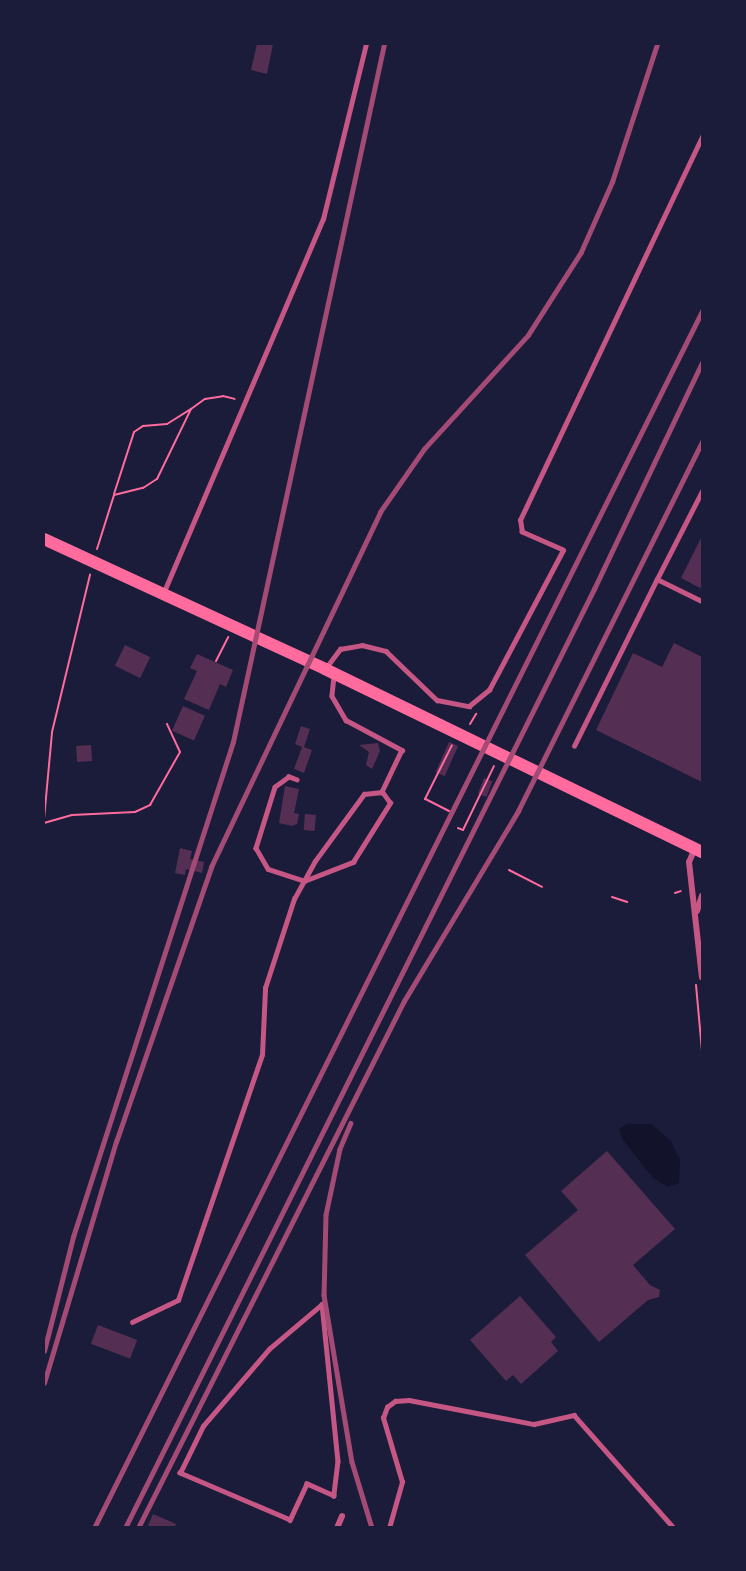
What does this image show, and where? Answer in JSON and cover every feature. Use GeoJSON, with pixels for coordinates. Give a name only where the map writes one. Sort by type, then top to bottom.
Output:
{"type":"FeatureCollection","features":[{"type":"Feature","properties":{"kind":"main road"},"geometry":{"type":"LineString","coordinates":[[44,539],[330,671],[699,850]]}},
{"type":"Feature","properties":{"kind":"street"},"geometry":{"type":"LineString","coordinates":[[699,850],[689,862],[697,912],[702,977]]}},
{"type":"Feature","properties":{"kind":"street"},"geometry":{"type":"LineString","coordinates":[[697,912],[702,896]]}},
{"type":"Feature","properties":{"kind":"street"},"geometry":{"type":"LineString","coordinates":[[337,1527],[342,1516]]}},
{"type":"Feature","properties":{"kind":"lane"},"geometry":{"type":"LineString","coordinates":[[163,594],[323,219],[366,44]]}},
{"type":"Feature","properties":{"kind":"lane"},"geometry":{"type":"LineString","coordinates":[[382,792],[402,750],[346,720],[332,696],[330,671],[340,649],[362,645],[386,651],[437,700],[469,706],[489,690],[562,550],[522,532],[520,520],[702,136]]}},
{"type":"Feature","properties":{"kind":"lane"},"geometry":{"type":"LineString","coordinates":[[574,746],[702,491]]}},
{"type":"Feature","properties":{"kind":"lane"},"geometry":{"type":"LineString","coordinates":[[657,579],[702,600]]}},
{"type":"Feature","properties":{"kind":"lane"},"geometry":{"type":"LineString","coordinates":[[297,780],[289,777],[275,787],[256,848],[268,868],[304,881],[353,862],[390,803],[382,792]]}},
{"type":"Feature","properties":{"kind":"lane"},"geometry":{"type":"LineString","coordinates":[[132,1322],[178,1300],[262,1055],[265,988],[304,881],[364,794],[382,792]]}},
{"type":"Feature","properties":{"kind":"lane"},"geometry":{"type":"LineString","coordinates":[[322,1304],[338,1461],[334,1496],[307,1484],[290,1520],[180,1473],[203,1426],[269,1349],[322,1304]]}},
{"type":"Feature","properties":{"kind":"lane"},"geometry":{"type":"LineString","coordinates":[[389,1527],[402,1482],[383,1418],[387,1407],[395,1401],[409,1400],[534,1424],[574,1415],[674,1527]]}},
{"type":"Feature","properties":{"kind":"path"},"geometry":{"type":"LineString","coordinates":[[100,541],[134,432],[143,426],[167,424],[205,399],[223,396],[245,402]]}},
{"type":"Feature","properties":{"kind":"path"},"geometry":{"type":"LineString","coordinates":[[114,495],[143,488],[157,478],[191,410]]}},
{"type":"Feature","properties":{"kind":"path"},"geometry":{"type":"LineString","coordinates":[[44,819],[52,732],[88,582]]}},
{"type":"Feature","properties":{"kind":"path"},"geometry":{"type":"LineString","coordinates":[[216,661],[227,639]]}},
{"type":"Feature","properties":{"kind":"path"},"geometry":{"type":"LineString","coordinates":[[44,823],[72,815],[135,812],[150,805],[175,764],[178,743],[167,724]]}},
{"type":"Feature","properties":{"kind":"path"},"geometry":{"type":"LineString","coordinates":[[449,811],[425,799],[453,743]]}},
{"type":"Feature","properties":{"kind":"path"},"geometry":{"type":"LineString","coordinates":[[458,828],[463,830],[496,764]]}},
{"type":"Feature","properties":{"kind":"path"},"geometry":{"type":"LineString","coordinates":[[509,870],[542,888]]}},
{"type":"Feature","properties":{"kind":"path"},"geometry":{"type":"LineString","coordinates":[[675,893],[682,890]]}},
{"type":"Feature","properties":{"kind":"path"},"geometry":{"type":"LineString","coordinates":[[612,897],[627,902]]}},
{"type":"Feature","properties":{"kind":"shaded area"},"geometry":{"type":"Polygon","coordinates":[[[627,1124],[651,1124],[671,1141],[680,1160],[679,1183],[668,1187],[653,1178],[623,1140],[619,1129],[627,1124]]]}},
{"type":"Feature","properties":{"kind":"building"},"geometry":{"type":"Polygon","coordinates":[[[257,44],[273,44],[267,74],[251,70],[257,44]]]}},
{"type":"Feature","properties":{"kind":"building"},"geometry":{"type":"Polygon","coordinates":[[[702,536],[702,589],[681,578],[702,536]]]}},
{"type":"Feature","properties":{"kind":"building"},"geometry":{"type":"Polygon","coordinates":[[[674,643],[702,657],[702,782],[596,730],[633,653],[662,667],[674,643]]]}},
{"type":"Feature","properties":{"kind":"building"},"geometry":{"type":"Polygon","coordinates":[[[125,645],[150,657],[140,678],[115,666],[125,645]]]}},
{"type":"Feature","properties":{"kind":"building"},"geometry":{"type":"Polygon","coordinates":[[[197,654],[233,670],[226,687],[220,684],[209,710],[184,699],[197,671],[190,668],[197,654]]]}},
{"type":"Feature","properties":{"kind":"building"},"geometry":{"type":"Polygon","coordinates":[[[183,706],[205,716],[194,740],[172,731],[183,706]]]}},
{"type":"Feature","properties":{"kind":"building"},"geometry":{"type":"Polygon","coordinates":[[[301,726],[310,729],[304,747],[312,750],[304,773],[294,769],[302,747],[295,744],[301,726]]]}},
{"type":"Feature","properties":{"kind":"building"},"geometry":{"type":"Polygon","coordinates":[[[449,742],[458,746],[445,776],[436,772],[449,742]]]}},
{"type":"Feature","properties":{"kind":"building"},"geometry":{"type":"Polygon","coordinates":[[[378,743],[380,751],[372,769],[366,765],[369,752],[359,745],[378,743]]]}},
{"type":"Feature","properties":{"kind":"building"},"geometry":{"type":"Polygon","coordinates":[[[91,745],[92,761],[77,762],[76,746],[91,745]]]}},
{"type":"Feature","properties":{"kind":"building"},"geometry":{"type":"Polygon","coordinates":[[[484,778],[492,781],[486,797],[478,794],[484,778]]]}},
{"type":"Feature","properties":{"kind":"building"},"geometry":{"type":"Polygon","coordinates":[[[285,786],[299,789],[294,813],[299,814],[297,824],[292,826],[279,823],[285,786]]]}},
{"type":"Feature","properties":{"kind":"building"},"geometry":{"type":"Polygon","coordinates":[[[305,814],[316,815],[315,831],[304,830],[305,814]]]}},
{"type":"Feature","properties":{"kind":"building"},"geometry":{"type":"Polygon","coordinates":[[[180,848],[192,851],[190,859],[204,862],[202,873],[186,869],[185,875],[175,873],[180,848]]]}},
{"type":"Feature","properties":{"kind":"building"},"geometry":{"type":"Polygon","coordinates":[[[607,1151],[675,1229],[633,1265],[650,1285],[660,1290],[659,1297],[648,1300],[599,1342],[525,1255],[578,1210],[561,1191],[607,1151]]]}},
{"type":"Feature","properties":{"kind":"building"},"geometry":{"type":"Polygon","coordinates":[[[520,1296],[556,1337],[551,1342],[558,1351],[521,1384],[513,1375],[506,1381],[470,1340],[520,1296]]]}},
{"type":"Feature","properties":{"kind":"building"},"geometry":{"type":"Polygon","coordinates":[[[98,1325],[137,1340],[130,1359],[91,1344],[98,1325]]]}},
{"type":"Feature","properties":{"kind":"building"},"geometry":{"type":"Polygon","coordinates":[[[153,1514],[176,1524],[174,1528],[147,1528],[153,1514]]]}},
{"type":"Feature","properties":{"kind":"railway"},"geometry":{"type":"LineString","coordinates":[[44,1351],[73,1237],[233,742],[384,44]]}},
{"type":"Feature","properties":{"kind":"railway"},"geometry":{"type":"LineString","coordinates":[[44,1383],[116,1142],[211,867],[380,512],[424,449],[528,335],[581,252],[612,182],[657,44]]}},
{"type":"Feature","properties":{"kind":"railway"},"geometry":{"type":"LineString","coordinates":[[94,1528],[702,311]]}},
{"type":"Feature","properties":{"kind":"railway"},"geometry":{"type":"LineString","coordinates":[[125,1528],[594,589],[702,363]]}},
{"type":"Feature","properties":{"kind":"railway"},"geometry":{"type":"LineString","coordinates":[[138,1528],[404,1001],[518,811],[702,442]]}},
{"type":"Feature","properties":{"kind":"railway"},"geometry":{"type":"LineString","coordinates":[[351,1123],[340,1149],[326,1215],[324,1295],[352,1462],[372,1528]]}}]}
